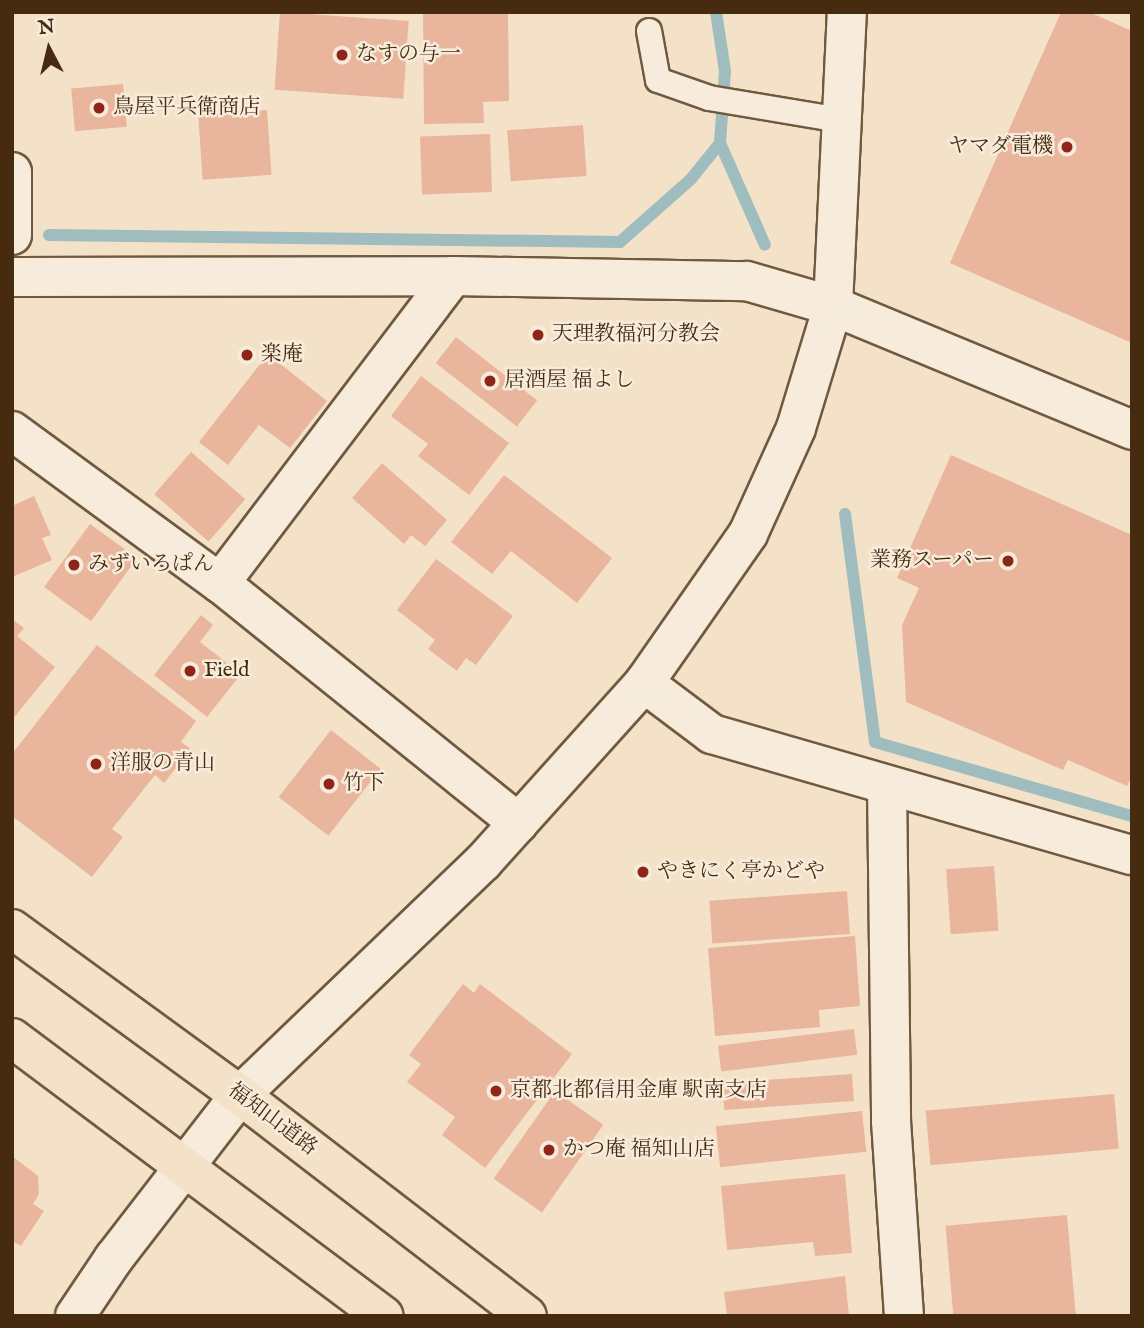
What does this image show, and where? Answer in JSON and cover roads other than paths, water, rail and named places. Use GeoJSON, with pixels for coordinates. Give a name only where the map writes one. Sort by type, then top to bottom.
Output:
{"type":"FeatureCollection","features":[{"type":"Feature","properties":{"kind":"highway","name":"福知山道路"},"geometry":{"type":"LineString","coordinates":[[12,929],[240,1095],[527,1316]]}},
{"type":"Feature","properties":{"kind":"highway"},"geometry":{"type":"LineString","coordinates":[[12,1038],[384,1316]]}},
{"type":"Feature","properties":{"kind":"street"},"geometry":{"type":"LineString","coordinates":[[75,1316],[240,1095],[483,862],[644,682],[748,534],[796,428],[834,306],[847,12]]}},
{"type":"Feature","properties":{"kind":"street"},"geometry":{"type":"LineString","coordinates":[[12,172],[12,234]]}},
{"type":"Feature","properties":{"kind":"street"},"geometry":{"type":"LineString","coordinates":[[220,583],[453,276]]}},
{"type":"Feature","properties":{"kind":"street"},"geometry":{"type":"LineString","coordinates":[[12,277],[453,276],[747,281],[834,306],[1132,430]]}},
{"type":"Feature","properties":{"kind":"street"},"geometry":{"type":"LineString","coordinates":[[12,431],[220,583],[518,823]]}},
{"type":"Feature","properties":{"kind":"street"},"geometry":{"type":"LineString","coordinates":[[644,682],[712,734],[1132,855]]}},
{"type":"Feature","properties":{"kind":"street"},"geometry":{"type":"LineString","coordinates":[[887,785],[891,1121],[904,1316]]}},
{"type":"Feature","properties":{"kind":"lane"},"geometry":{"type":"LineString","coordinates":[[649,31],[658,80],[709,98],[841,120]]}},
{"type":"Feature","properties":{"kind":"waterway"},"geometry":{"type":"LineString","coordinates":[[49,235],[620,242],[691,179],[720,143],[725,71],[716,12]]}},
{"type":"Feature","properties":{"kind":"waterway"},"geometry":{"type":"LineString","coordinates":[[720,143],[765,245]]}},
{"type":"Feature","properties":{"kind":"waterway"},"geometry":{"type":"LineString","coordinates":[[845,514],[875,742],[1132,816]]}},
{"type":"Feature","properties":{"kind":"place","name":"なすの与一"},"geometry":{"type":"Point","coordinates":[342,55]}},
{"type":"Feature","properties":{"kind":"place","name":"鳥屋平兵衛商店"},"geometry":{"type":"Point","coordinates":[99,108]}},
{"type":"Feature","properties":{"kind":"place","name":"ヤマダ電機"},"geometry":{"type":"Point","coordinates":[1067,147]}},
{"type":"Feature","properties":{"kind":"place","name":"天理教福河分教会"},"geometry":{"type":"Point","coordinates":[538,335]}},
{"type":"Feature","properties":{"kind":"place","name":"楽庵"},"geometry":{"type":"Point","coordinates":[247,355]}},
{"type":"Feature","properties":{"kind":"place","name":"居酒屋 福よし"},"geometry":{"type":"Point","coordinates":[490,381]}},
{"type":"Feature","properties":{"kind":"place","name":"業務スーパー"},"geometry":{"type":"Point","coordinates":[1008,561]}},
{"type":"Feature","properties":{"kind":"place","name":"みずいろぱん"},"geometry":{"type":"Point","coordinates":[74,565]}},
{"type":"Feature","properties":{"kind":"place","name":"Field"},"geometry":{"type":"Point","coordinates":[190,671]}},
{"type":"Feature","properties":{"kind":"place","name":"洋服の青山"},"geometry":{"type":"Point","coordinates":[96,764]}},
{"type":"Feature","properties":{"kind":"place","name":"竹下"},"geometry":{"type":"Point","coordinates":[329,784]}},
{"type":"Feature","properties":{"kind":"place","name":"やきにく亭かどや"},"geometry":{"type":"Point","coordinates":[643,872]}},
{"type":"Feature","properties":{"kind":"place","name":"京都北都信用金庫 駅南支店"},"geometry":{"type":"Point","coordinates":[496,1091]}},
{"type":"Feature","properties":{"kind":"place","name":"かつ庵 福知山店"},"geometry":{"type":"Point","coordinates":[549,1150]}}]}
